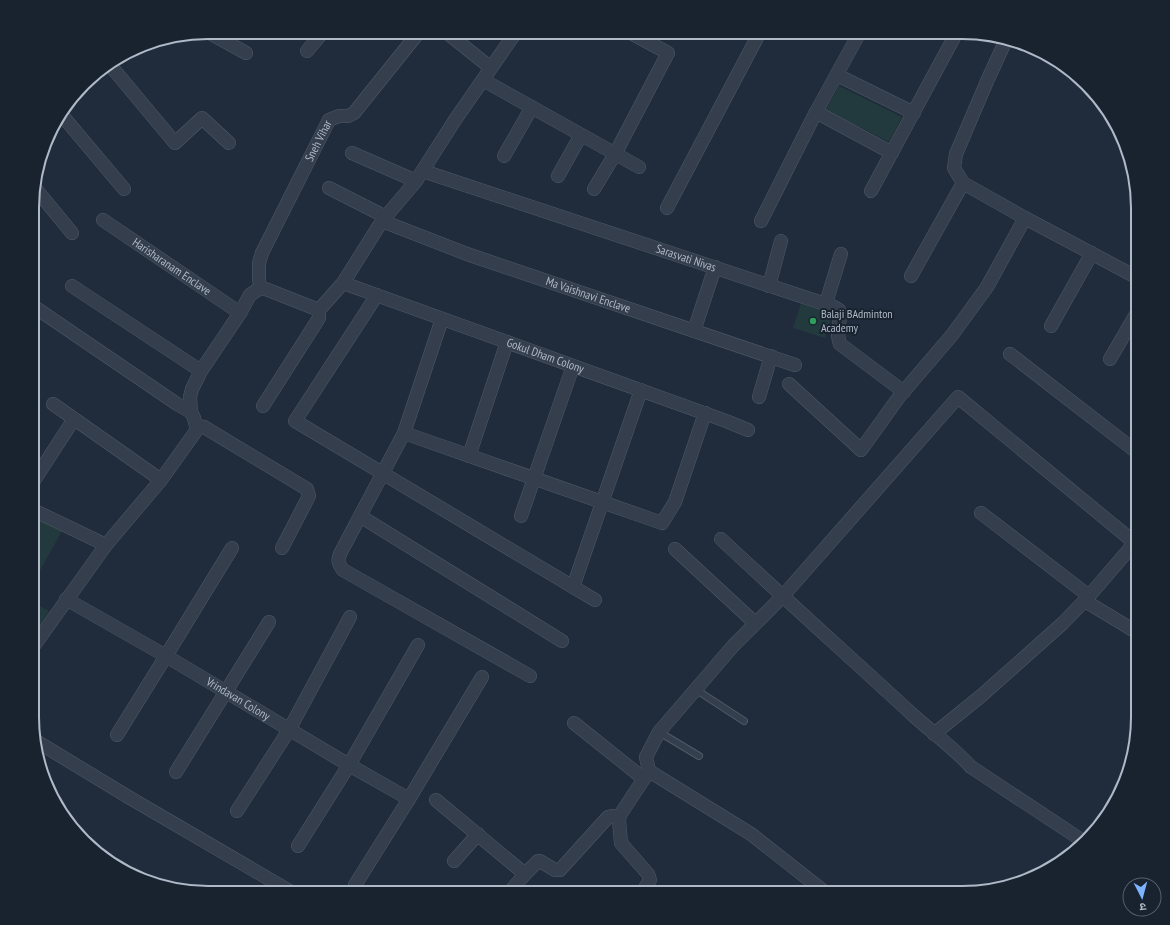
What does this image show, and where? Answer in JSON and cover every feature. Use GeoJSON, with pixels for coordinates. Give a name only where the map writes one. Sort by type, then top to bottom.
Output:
{"type":"FeatureCollection","features":[{"type":"Feature","properties":{"kind":"street"},"geometry":{"type":"LineString","coordinates":[[221,39],[246,53]]}},
{"type":"Feature","properties":{"kind":"street"},"geometry":{"type":"LineString","coordinates":[[307,50],[317,39]]}},
{"type":"Feature","properties":{"kind":"street","name":"Sneh Vihar"},"geometry":{"type":"LineString","coordinates":[[259,280],[259,263],[262,253],[329,120],[339,116],[348,116],[354,113],[413,39]]}},
{"type":"Feature","properties":{"kind":"street"},"geometry":{"type":"LineString","coordinates":[[455,39],[491,68]]}},
{"type":"Feature","properties":{"kind":"street"},"geometry":{"type":"LineString","coordinates":[[263,406],[319,318],[319,310],[343,283],[384,219],[420,176],[455,120],[511,39]]}},
{"type":"Feature","properties":{"kind":"street"},"geometry":{"type":"LineString","coordinates":[[594,189],[615,154],[668,52],[642,39]]}},
{"type":"Feature","properties":{"kind":"street"},"geometry":{"type":"LineString","coordinates":[[667,208],[756,39]]}},
{"type":"Feature","properties":{"kind":"street"},"geometry":{"type":"LineString","coordinates":[[761,221],[816,112],[856,39]]}},
{"type":"Feature","properties":{"kind":"street"},"geometry":{"type":"LineString","coordinates":[[871,191],[953,39]]}},
{"type":"Feature","properties":{"kind":"street"},"geometry":{"type":"LineString","coordinates":[[1004,45],[956,154],[954,168],[963,183],[1131,274]]}},
{"type":"Feature","properties":{"kind":"street"},"geometry":{"type":"LineString","coordinates":[[113,69],[175,143],[202,118],[229,143]]}},
{"type":"Feature","properties":{"kind":"street"},"geometry":{"type":"LineString","coordinates":[[837,75],[914,113]]}},
{"type":"Feature","properties":{"kind":"street"},"geometry":{"type":"LineString","coordinates":[[483,80],[638,167]]}},
{"type":"Feature","properties":{"kind":"street"},"geometry":{"type":"LineString","coordinates":[[504,156],[532,107]]}},
{"type":"Feature","properties":{"kind":"street"},"geometry":{"type":"LineString","coordinates":[[816,112],[892,153]]}},
{"type":"Feature","properties":{"kind":"street"},"geometry":{"type":"LineString","coordinates":[[65,119],[124,189]]}},
{"type":"Feature","properties":{"kind":"street"},"geometry":{"type":"LineString","coordinates":[[558,176],[581,135]]}},
{"type":"Feature","properties":{"kind":"street","name":"Sarasvati Nivas"},"geometry":{"type":"LineString","coordinates":[[352,153],[420,176],[834,306],[839,310],[841,315],[838,336],[840,344],[904,392]]}},
{"type":"Feature","properties":{"kind":"street"},"geometry":{"type":"LineString","coordinates":[[911,276],[963,183]]}},
{"type":"Feature","properties":{"kind":"street","name":"Ma Vaishnavi Enclave"},"geometry":{"type":"LineString","coordinates":[[329,188],[384,219],[467,254],[796,365]]}},
{"type":"Feature","properties":{"kind":"street"},"geometry":{"type":"LineString","coordinates":[[39,193],[72,233]]}},
{"type":"Feature","properties":{"kind":"street"},"geometry":{"type":"LineString","coordinates":[[789,384],[861,450],[904,392],[952,335],[987,287],[1025,218]]}},
{"type":"Feature","properties":{"kind":"street","name":"Harisharanam Enclave"},"geometry":{"type":"LineString","coordinates":[[103,220],[240,313]]}},
{"type":"Feature","properties":{"kind":"street"},"geometry":{"type":"LineString","coordinates":[[769,286],[781,241]]}},
{"type":"Feature","properties":{"kind":"street"},"geometry":{"type":"LineString","coordinates":[[1051,326],[1092,253]]}},
{"type":"Feature","properties":{"kind":"street"},"geometry":{"type":"LineString","coordinates":[[826,304],[841,254]]}},
{"type":"Feature","properties":{"kind":"street"},"geometry":{"type":"LineString","coordinates":[[694,331],[715,268]]}},
{"type":"Feature","properties":{"kind":"street","name":"Gokul Dham Colony"},"geometry":{"type":"LineString","coordinates":[[343,283],[705,413],[748,430]]}},
{"type":"Feature","properties":{"kind":"street"},"geometry":{"type":"LineString","coordinates":[[72,286],[201,371]]}},
{"type":"Feature","properties":{"kind":"street"},"geometry":{"type":"LineString","coordinates":[[39,638],[106,545],[161,480],[196,431],[194,418],[191,412],[190,397],[192,388],[201,371],[240,313],[250,295],[263,288],[319,310]]}},
{"type":"Feature","properties":{"kind":"street"},"geometry":{"type":"LineString","coordinates":[[377,295],[295,421],[595,600]]}},
{"type":"Feature","properties":{"kind":"street"},"geometry":{"type":"LineString","coordinates":[[39,310],[191,412]]}},
{"type":"Feature","properties":{"kind":"street"},"geometry":{"type":"LineString","coordinates":[[442,319],[404,433],[338,558],[339,565],[343,570],[530,676]]}},
{"type":"Feature","properties":{"kind":"street"},"geometry":{"type":"LineString","coordinates":[[1110,360],[1131,324]]}},
{"type":"Feature","properties":{"kind":"street"},"geometry":{"type":"LineString","coordinates":[[470,456],[507,342]]}},
{"type":"Feature","properties":{"kind":"street"},"geometry":{"type":"LineString","coordinates":[[1010,354],[1131,448]]}},
{"type":"Feature","properties":{"kind":"street"},"geometry":{"type":"LineString","coordinates":[[759,397],[771,356]]}},
{"type":"Feature","properties":{"kind":"street"},"geometry":{"type":"LineString","coordinates":[[521,516],[573,366]]}},
{"type":"Feature","properties":{"kind":"street"},"geometry":{"type":"LineString","coordinates":[[573,588],[641,390]]}},
{"type":"Feature","properties":{"kind":"street"},"geometry":{"type":"LineString","coordinates":[[646,886],[650,880],[648,874],[621,843],[619,835],[619,817],[646,775],[646,757],[658,732],[733,646],[782,597],[958,397],[1131,537]]}},
{"type":"Feature","properties":{"kind":"street"},"geometry":{"type":"LineString","coordinates":[[53,404],[161,480]]}},
{"type":"Feature","properties":{"kind":"street"},"geometry":{"type":"LineString","coordinates":[[404,433],[662,523],[675,502],[705,413]]}},
{"type":"Feature","properties":{"kind":"street"},"geometry":{"type":"LineString","coordinates":[[39,473],[74,419]]}},
{"type":"Feature","properties":{"kind":"street"},"geometry":{"type":"LineString","coordinates":[[196,426],[204,427],[307,489],[309,496],[282,548]]}},
{"type":"Feature","properties":{"kind":"street"},"geometry":{"type":"LineString","coordinates":[[39,513],[106,545]]}},
{"type":"Feature","properties":{"kind":"street"},"geometry":{"type":"LineString","coordinates":[[981,513],[1087,598],[1131,628]]}},
{"type":"Feature","properties":{"kind":"street"},"geometry":{"type":"LineString","coordinates":[[360,516],[562,640]]}},
{"type":"Feature","properties":{"kind":"street"},"geometry":{"type":"LineString","coordinates":[[722,539],[782,597],[934,734],[958,753],[971,767],[1079,838]]}},
{"type":"Feature","properties":{"kind":"street"},"geometry":{"type":"LineString","coordinates":[[934,734],[981,696],[1064,623],[1131,547]]}},
{"type":"Feature","properties":{"kind":"street"},"geometry":{"type":"LineString","coordinates":[[117,735],[232,548]]}},
{"type":"Feature","properties":{"kind":"street"},"geometry":{"type":"LineString","coordinates":[[675,549],[755,623]]}},
{"type":"Feature","properties":{"kind":"street","name":"Vrindavan Colony"},"geometry":{"type":"LineString","coordinates":[[66,599],[409,799]]}},
{"type":"Feature","properties":{"kind":"street"},"geometry":{"type":"LineString","coordinates":[[237,811],[289,730],[350,617]]}},
{"type":"Feature","properties":{"kind":"street"},"geometry":{"type":"LineString","coordinates":[[176,772],[269,622]]}},
{"type":"Feature","properties":{"kind":"street"},"geometry":{"type":"LineString","coordinates":[[298,846],[349,765],[418,645]]}},
{"type":"Feature","properties":{"kind":"street"},"geometry":{"type":"LineString","coordinates":[[355,885],[409,799],[482,677]]}},
{"type":"Feature","properties":{"kind":"street"},"geometry":{"type":"LineString","coordinates":[[574,724],[646,775],[751,834],[817,886]]}},
{"type":"Feature","properties":{"kind":"street"},"geometry":{"type":"LineString","coordinates":[[41,744],[281,886]]}},
{"type":"Feature","properties":{"kind":"street"},"geometry":{"type":"LineString","coordinates":[[436,800],[525,874]]}},
{"type":"Feature","properties":{"kind":"street"},"geometry":{"type":"LineString","coordinates":[[515,886],[538,861],[555,870],[560,870],[608,817],[619,817]]}},
{"type":"Feature","properties":{"kind":"street"},"geometry":{"type":"LineString","coordinates":[[454,861],[478,834]]}},
{"type":"Feature","properties":{"kind":"lane"},"geometry":{"type":"LineString","coordinates":[[695,690],[744,721]]}},
{"type":"Feature","properties":{"kind":"lane"},"geometry":{"type":"LineString","coordinates":[[658,732],[698,756]]}},
{"type":"Feature","properties":{"kind":"green space"},"geometry":{"type":"Polygon","coordinates":[[[839,86],[902,117],[889,142],[826,110],[839,86]]]}},
{"type":"Feature","properties":{"kind":"green space","name":"Balaji BAdminton Academy"},"geometry":{"type":"Polygon","coordinates":[[[801,304],[832,314],[825,338],[793,328],[801,304]]]}},
{"type":"Feature","properties":{"kind":"green space"},"geometry":{"type":"Polygon","coordinates":[[[39,517],[63,529],[39,572],[39,517]]]}},
{"type":"Feature","properties":{"kind":"green space"},"geometry":{"type":"Polygon","coordinates":[[[39,605],[49,611],[39,627],[39,605]]]}},
{"type":"Feature","properties":{"kind":"place","name":"Balaji BAdminton Academy"},"geometry":{"type":"Point","coordinates":[813,321]}}]}
